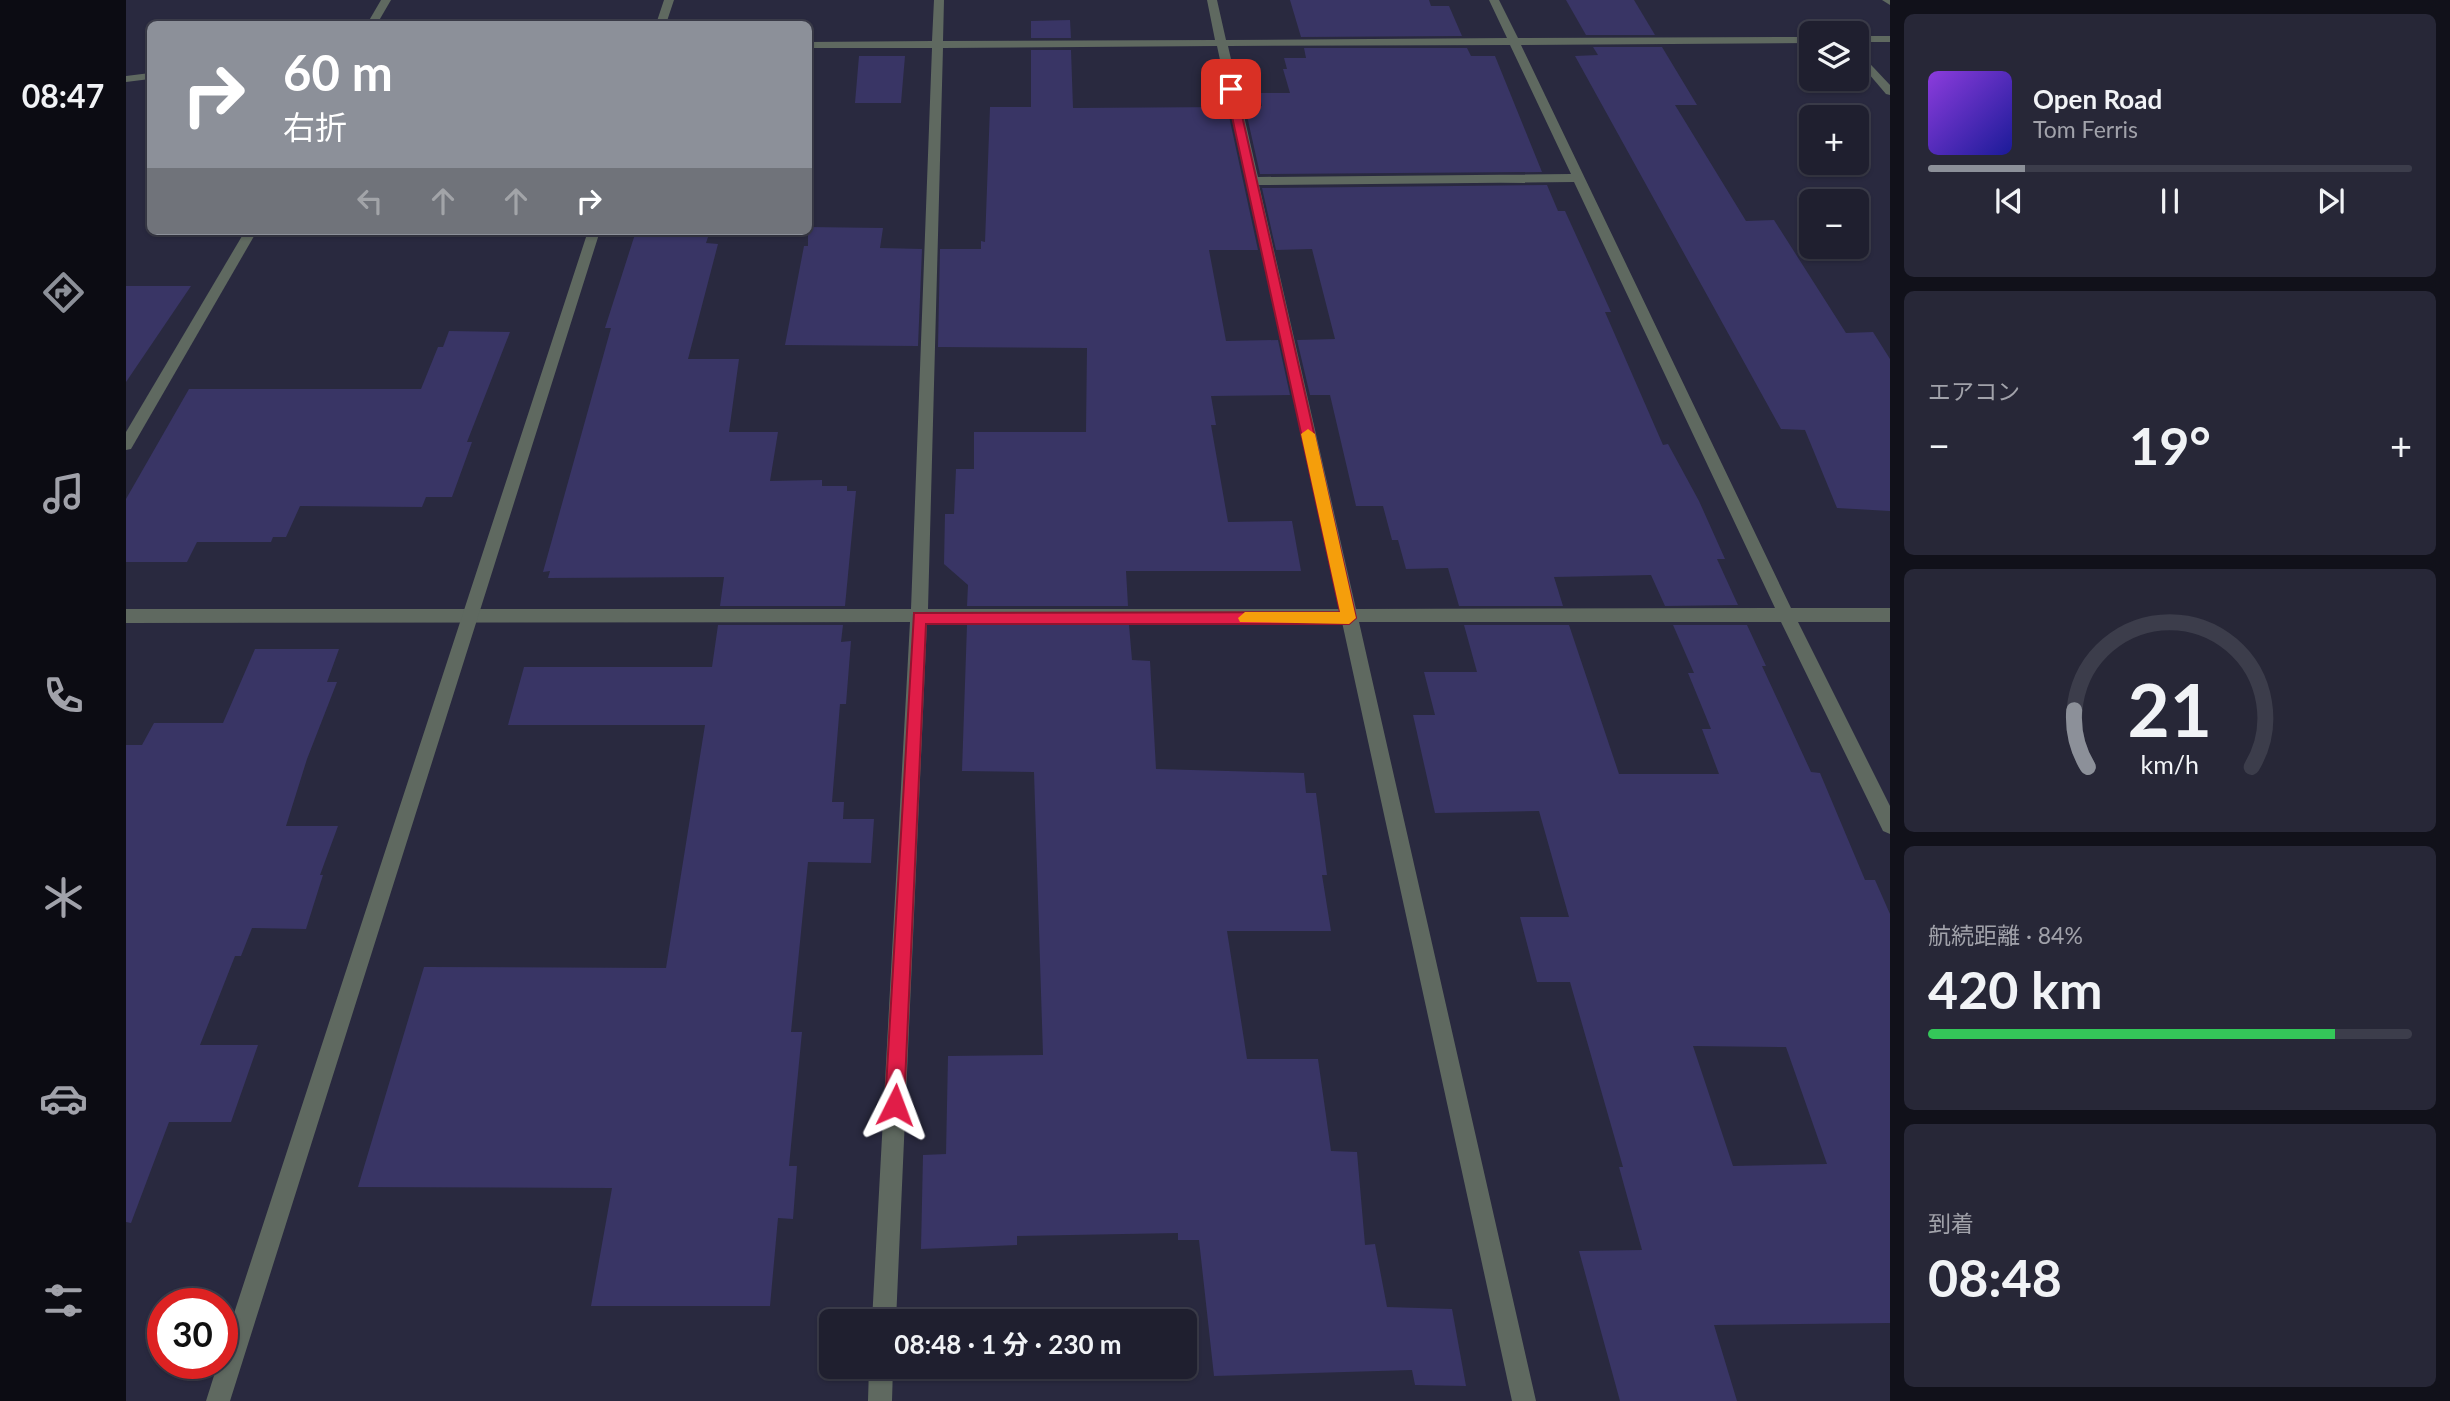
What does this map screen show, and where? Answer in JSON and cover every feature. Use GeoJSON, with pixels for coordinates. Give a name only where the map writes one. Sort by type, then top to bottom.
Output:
{"type":"FeatureCollection","features":[{"type":"Feature","properties":{"kind":"street"},"geometry":{"type":"LineString","coordinates":[[374,21],[386,0]]}},
{"type":"Feature","properties":{"kind":"street"},"geometry":{"type":"LineString","coordinates":[[662,21],[669,0]]}},
{"type":"Feature","properties":{"kind":"street"},"geometry":{"type":"LineString","coordinates":[[885,1309],[919,618],[939,0]]}},
{"type":"Feature","properties":{"kind":"street"},"geometry":{"type":"LineString","coordinates":[[1212,0],[1524,1401]]}},
{"type":"Feature","properties":{"kind":"street"},"geometry":{"type":"LineString","coordinates":[[1494,0],[1786,615],[1890,825]]}},
{"type":"Feature","properties":{"kind":"street"},"geometry":{"type":"LineString","coordinates":[[1869,40],[1890,39]]}},
{"type":"Feature","properties":{"kind":"street"},"geometry":{"type":"LineString","coordinates":[[812,45],[1799,40]]}},
{"type":"Feature","properties":{"kind":"street"},"geometry":{"type":"LineString","coordinates":[[1869,67],[1890,92]]}},
{"type":"Feature","properties":{"kind":"street"},"geometry":{"type":"LineString","coordinates":[[126,79],[147,76]]}},
{"type":"Feature","properties":{"kind":"street"},"geometry":{"type":"LineString","coordinates":[[1251,181],[1579,178]]}},
{"type":"Feature","properties":{"kind":"street"},"geometry":{"type":"LineString","coordinates":[[126,445],[249,235]]}},
{"type":"Feature","properties":{"kind":"street"},"geometry":{"type":"LineString","coordinates":[[218,1401],[593,235]]}},
{"type":"Feature","properties":{"kind":"street"},"geometry":{"type":"LineString","coordinates":[[126,616],[1349,618],[1890,615]]}},
{"type":"Feature","properties":{"kind":"street"},"geometry":{"type":"LineString","coordinates":[[880,1401],[881,1379]]}},
{"type":"Feature","properties":{"kind":"building"},"geometry":{"type":"Polygon","coordinates":[[[1290,0],[1429,0],[1431,6],[1449,6],[1462,36],[1301,37],[1290,0]]]}},
{"type":"Feature","properties":{"kind":"building"},"geometry":{"type":"Polygon","coordinates":[[[1566,0],[1634,0],[1655,35],[1586,35],[1566,0]]]}},
{"type":"Feature","properties":{"kind":"building"},"geometry":{"type":"Polygon","coordinates":[[[1070,20],[1071,38],[1031,38],[1031,21],[1070,20]]]}},
{"type":"Feature","properties":{"kind":"building"},"geometry":{"type":"Polygon","coordinates":[[[1593,47],[1662,47],[1697,105],[1675,105],[1746,221],[1774,220],[1846,333],[1873,332],[1890,359],[1890,511],[1837,508],[1805,430],[1781,429],[1575,56],[1598,55],[1593,47]]]}},
{"type":"Feature","properties":{"kind":"building"},"geometry":{"type":"Polygon","coordinates":[[[1304,48],[1467,48],[1471,56],[1495,56],[1542,172],[1260,174],[1245,107],[1262,106],[1259,93],[1290,93],[1283,69],[1287,69],[1284,58],[1306,58],[1304,48]]]}},
{"type":"Feature","properties":{"kind":"building"},"geometry":{"type":"Polygon","coordinates":[[[1031,50],[1071,50],[1073,108],[1227,107],[1258,250],[1209,250],[1226,341],[1278,340],[1290,395],[1211,396],[1216,425],[1211,425],[1228,522],[1292,521],[1301,571],[1126,571],[1128,606],[967,606],[968,585],[944,564],[945,514],[954,514],[956,469],[974,469],[974,432],[1086,432],[1087,348],[938,347],[940,249],[981,249],[981,241],[985,242],[990,107],[1031,107],[1031,50]]]}},
{"type":"Feature","properties":{"kind":"building"},"geometry":{"type":"Polygon","coordinates":[[[859,56],[905,56],[901,103],[855,103],[859,56]]]}},
{"type":"Feature","properties":{"kind":"building"},"geometry":{"type":"Polygon","coordinates":[[[1547,185],[1558,211],[1565,211],[1611,312],[1605,312],[1663,445],[1668,444],[1699,501],[1725,559],[1717,559],[1738,605],[1665,606],[1651,575],[1554,577],[1563,606],[1459,606],[1448,568],[1406,569],[1398,540],[1392,540],[1383,506],[1356,506],[1330,395],[1310,395],[1297,340],[1335,339],[1312,249],[1276,250],[1262,188],[1547,185]]]}},
{"type":"Feature","properties":{"kind":"building"},"geometry":{"type":"Polygon","coordinates":[[[812,227],[883,228],[880,248],[922,249],[918,346],[785,345],[804,246],[808,246],[808,235],[812,235],[812,227]]]}},
{"type":"Feature","properties":{"kind":"building"},"geometry":{"type":"Polygon","coordinates":[[[635,235],[709,235],[706,243],[718,244],[688,359],[739,359],[729,432],[778,432],[770,481],[822,480],[822,486],[847,486],[847,491],[856,491],[845,606],[720,606],[724,577],[548,578],[550,571],[543,572],[611,328],[605,328],[635,235]]]}},
{"type":"Feature","properties":{"kind":"building"},"geometry":{"type":"Polygon","coordinates":[[[126,286],[191,286],[126,382],[126,286]]]}},
{"type":"Feature","properties":{"kind":"building"},"geometry":{"type":"Polygon","coordinates":[[[449,331],[510,332],[467,442],[472,442],[452,497],[426,497],[422,507],[300,506],[286,537],[273,537],[271,542],[197,542],[187,562],[126,562],[126,499],[189,389],[421,389],[438,347],[443,347],[449,331]]]}},
{"type":"Feature","properties":{"kind":"building"},"geometry":{"type":"Polygon","coordinates":[[[718,625],[843,625],[841,642],[851,641],[846,704],[840,704],[832,802],[844,802],[843,819],[874,819],[871,863],[808,862],[791,1032],[802,1032],[789,1166],[797,1166],[793,1219],[778,1218],[770,1306],[591,1306],[612,1188],[358,1187],[424,967],[666,968],[705,725],[508,725],[524,667],[712,667],[718,625]]]}},
{"type":"Feature","properties":{"kind":"building"},"geometry":{"type":"Polygon","coordinates":[[[967,625],[1129,625],[1132,660],[1150,661],[1156,769],[1304,773],[1306,793],[1316,793],[1327,875],[1322,875],[1331,931],[1227,931],[1247,1059],[1318,1059],[1331,1151],[1357,1152],[1365,1245],[1375,1244],[1387,1307],[1452,1309],[1466,1386],[1415,1385],[1412,1370],[1214,1376],[1199,1240],[1178,1240],[1178,1233],[1017,1236],[1017,1245],[921,1249],[923,1155],[946,1154],[948,1056],[1043,1055],[1034,772],[962,771],[967,625]]]}},
{"type":"Feature","properties":{"kind":"building"},"geometry":{"type":"Polygon","coordinates":[[[1464,625],[1569,625],[1619,774],[1719,774],[1702,729],[1711,729],[1688,673],[1694,673],[1673,625],[1747,625],[1766,666],[1762,666],[1811,772],[1820,773],[1865,880],[1875,880],[1890,914],[1890,1323],[1714,1325],[1737,1401],[1620,1401],[1579,1251],[1642,1250],[1619,1167],[1623,1167],[1570,982],[1537,982],[1520,917],[1569,917],[1539,811],[1435,813],[1413,715],[1435,715],[1424,672],[1477,672],[1464,625]],[[1693,1046],[1733,1166],[1827,1164],[1786,1047],[1693,1046]]]}},
{"type":"Feature","properties":{"kind":"building"},"geometry":{"type":"Polygon","coordinates":[[[255,649],[339,649],[327,682],[337,682],[307,759],[286,826],[338,826],[320,875],[323,875],[306,929],[252,928],[241,956],[235,956],[200,1045],[258,1045],[231,1122],[169,1122],[131,1223],[126,1222],[126,745],[142,745],[154,723],[223,723],[255,649]]]}},
{"type":"Feature","properties":{"kind":"slow traffic"},"geometry":{"type":"LineString","coordinates":[[1245,618],[1349,618],[1308,434]]}},
{"type":"Feature","properties":{"kind":"route"},"geometry":{"type":"LineString","coordinates":[[895,1105],[919,618],[1349,618],[1231,89]]}}]}
